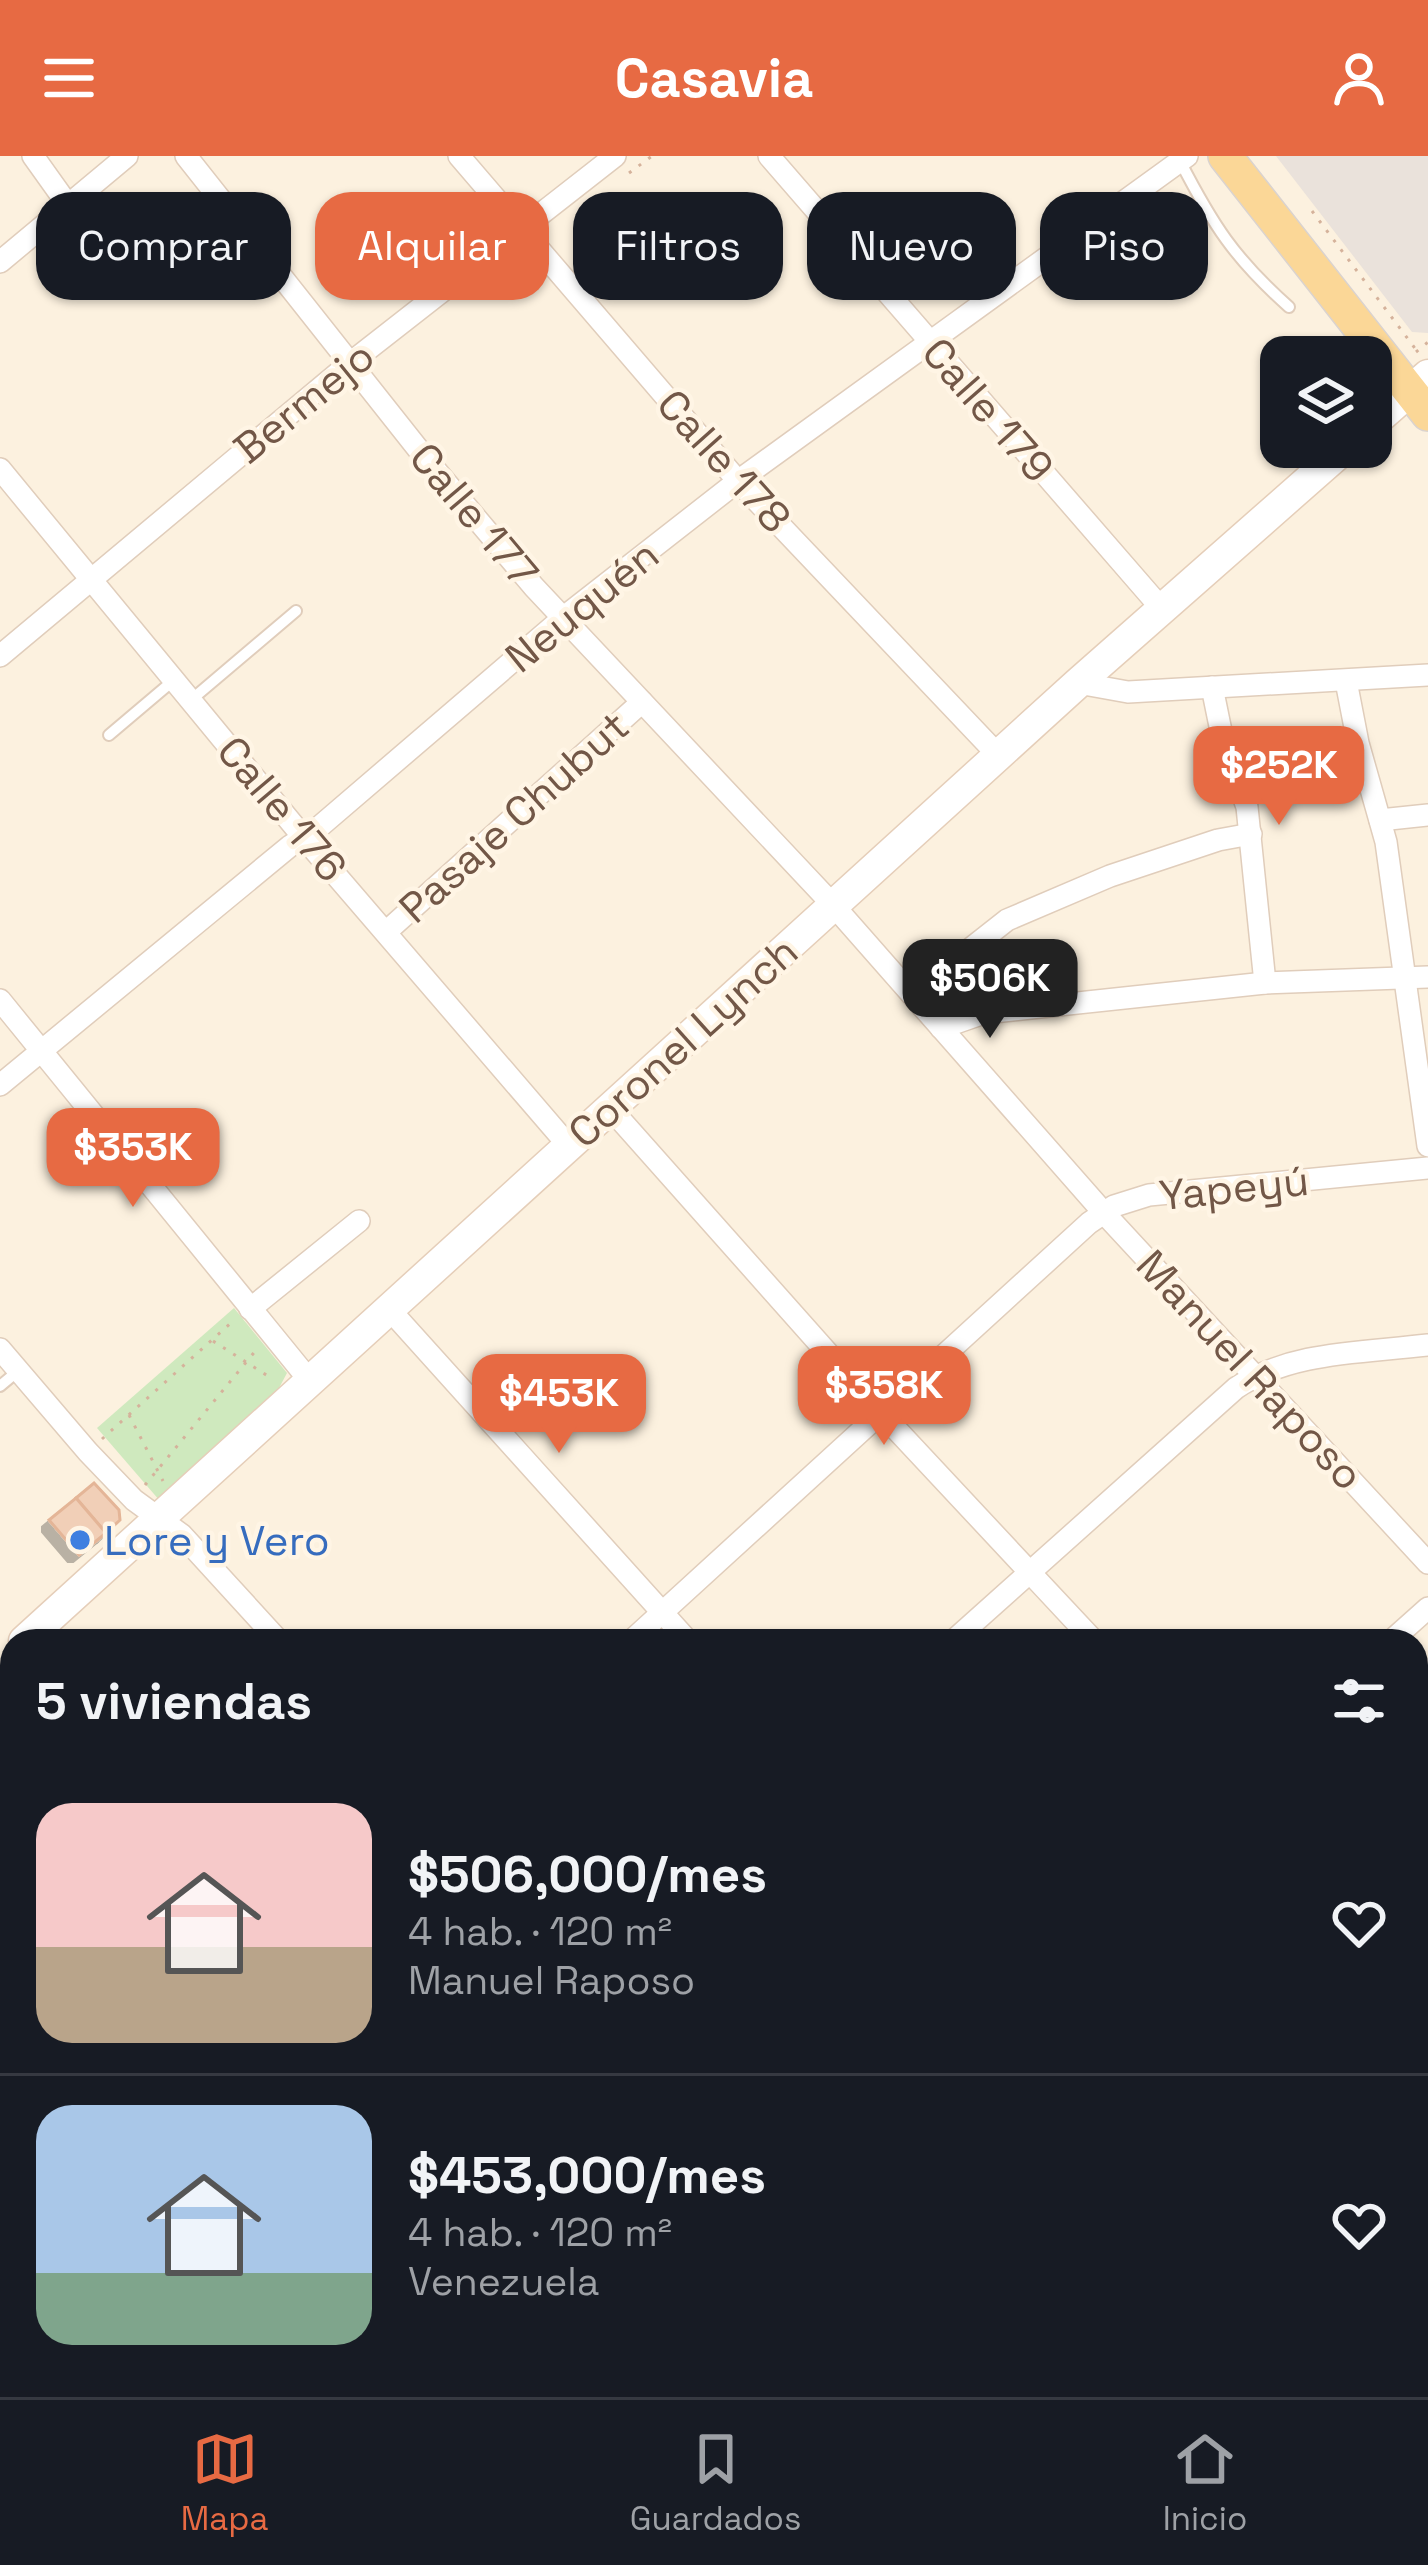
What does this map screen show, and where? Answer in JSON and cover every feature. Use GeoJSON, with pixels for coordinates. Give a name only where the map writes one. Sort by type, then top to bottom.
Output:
{"type":"FeatureCollection","features":[{"type":"Feature","properties":{"kind":"main road"},"geometry":{"type":"LineString","coordinates":[[1226,156],[1421,383],[1392,407]]}},
{"type":"Feature","properties":{"kind":"main road","name":"Coronel Lynch"},"geometry":{"type":"LineString","coordinates":[[36,1629],[171,1509],[295,1379],[389,1310],[1078,683],[1322,468]]}},
{"type":"Feature","properties":{"kind":"street"},"geometry":{"type":"LineString","coordinates":[[33,156],[59,192]]}},
{"type":"Feature","properties":{"kind":"street"},"geometry":{"type":"LineString","coordinates":[[84,192],[127,156]]}},
{"type":"Feature","properties":{"kind":"street","name":"Calle 177"},"geometry":{"type":"LineString","coordinates":[[186,156],[520,571],[834,906]]}},
{"type":"Feature","properties":{"kind":"street","name":"Calle 178"},"geometry":{"type":"LineString","coordinates":[[459,156],[491,192]]}},
{"type":"Feature","properties":{"kind":"street","name":"Bermejo"},"geometry":{"type":"LineString","coordinates":[[549,208],[615,156]]}},
{"type":"Feature","properties":{"kind":"street","name":"Calle 179"},"geometry":{"type":"LineString","coordinates":[[769,156],[1162,609]]}},
{"type":"Feature","properties":{"kind":"street","name":"Neuquén"},"geometry":{"type":"LineString","coordinates":[[0,1085],[304,838],[564,617],[738,481],[1184,159]]}},
{"type":"Feature","properties":{"kind":"street"},"geometry":{"type":"LineString","coordinates":[[0,262],[36,232]]}},
{"type":"Feature","properties":{"kind":"street","name":"Calle 178"},"geometry":{"type":"LineString","coordinates":[[549,259],[738,481],[999,755]]}},
{"type":"Feature","properties":{"kind":"street","name":"Bermejo"},"geometry":{"type":"LineString","coordinates":[[0,656],[431,300]]}},
{"type":"Feature","properties":{"kind":"street","name":"Calle 176"},"geometry":{"type":"LineString","coordinates":[[0,469],[304,838],[568,1145]]}},
{"type":"Feature","properties":{"kind":"street"},"geometry":{"type":"LineString","coordinates":[[1078,683],[1128,692],[1428,675]]}},
{"type":"Feature","properties":{"kind":"street"},"geometry":{"type":"LineString","coordinates":[[1346,681],[1417,977],[1428,1146]]}},
{"type":"Feature","properties":{"kind":"street"},"geometry":{"type":"LineString","coordinates":[[1212,687],[1252,834],[1265,983]]}},
{"type":"Feature","properties":{"kind":"street","name":"Pasaje Chubut"},"geometry":{"type":"LineString","coordinates":[[386,932],[642,702]]}},
{"type":"Feature","properties":{"kind":"street"},"geometry":{"type":"LineString","coordinates":[[1380,820],[1428,815]]}},
{"type":"Feature","properties":{"kind":"street"},"geometry":{"type":"LineString","coordinates":[[913,994],[1007,920],[1110,876],[1218,840],[1252,834]]}},
{"type":"Feature","properties":{"kind":"street","name":"Manuel Raposo"},"geometry":{"type":"LineString","coordinates":[[834,906],[1104,1213],[1428,1563]]}},
{"type":"Feature","properties":{"kind":"street"},"geometry":{"type":"LineString","coordinates":[[941,1028],[984,1012],[1265,983],[1417,977]]}},
{"type":"Feature","properties":{"kind":"street"},"geometry":{"type":"LineString","coordinates":[[0,1000],[295,1379]]}},
{"type":"Feature","properties":{"kind":"street"},"geometry":{"type":"LineString","coordinates":[[610,1108],[880,1413],[1083,1629]]}},
{"type":"Feature","properties":{"kind":"street","name":"Yapeyú"},"geometry":{"type":"LineString","coordinates":[[645,1629],[1104,1213],[1149,1196],[1428,1168]]}},
{"type":"Feature","properties":{"kind":"street"},"geometry":{"type":"LineString","coordinates":[[245,1312],[359,1221]]}},
{"type":"Feature","properties":{"kind":"street"},"geometry":{"type":"LineString","coordinates":[[389,1310],[676,1629]]}},
{"type":"Feature","properties":{"kind":"street"},"geometry":{"type":"LineString","coordinates":[[965,1629],[1255,1375],[1297,1361],[1428,1345]]}},
{"type":"Feature","properties":{"kind":"street"},"geometry":{"type":"LineString","coordinates":[[0,1349],[9,1378],[134,1500],[171,1509],[182,1535],[268,1629]]}},
{"type":"Feature","properties":{"kind":"street"},"geometry":{"type":"LineString","coordinates":[[1404,1629],[1428,1608]]}},
{"type":"Feature","properties":{"kind":"lane"},"geometry":{"type":"LineString","coordinates":[[1184,159],[1214,227],[1235,256],[1289,307]]}},
{"type":"Feature","properties":{"kind":"lane"},"geometry":{"type":"LineString","coordinates":[[191,700],[296,611]]}},
{"type":"Feature","properties":{"kind":"lane"},"geometry":{"type":"LineString","coordinates":[[109,735],[174,680]]}},
{"type":"Feature","properties":{"kind":"path"},"geometry":{"type":"LineString","coordinates":[[1312,211],[1421,383]]}},
{"type":"Feature","properties":{"kind":"path"},"geometry":{"type":"LineString","coordinates":[[88,1452],[245,1312]]}},
{"type":"Feature","properties":{"kind":"path"},"geometry":{"type":"LineString","coordinates":[[212,1340],[278,1383],[295,1379]]}},
{"type":"Feature","properties":{"kind":"path"},"geometry":{"type":"LineString","coordinates":[[134,1500],[262,1342]]}},
{"type":"Feature","properties":{"kind":"path"},"geometry":{"type":"LineString","coordinates":[[128,1415],[164,1483],[171,1509]]}},
{"type":"Feature","properties":{"kind":"shaded area"},"geometry":{"type":"Polygon","coordinates":[[[1276,156],[1428,156],[1428,333],[1412,332],[1276,156]]]}},
{"type":"Feature","properties":{"kind":"green space"},"geometry":{"type":"Polygon","coordinates":[[[234,1308],[287,1373],[279,1388],[160,1501],[97,1428],[234,1308]]]}},
{"type":"Feature","properties":{"kind":"building"},"geometry":{"type":"Polygon","coordinates":[[[94,1483],[119,1510],[120,1520],[106,1533],[76,1498],[94,1483]]]}},
{"type":"Feature","properties":{"kind":"building"},"geometry":{"type":"Polygon","coordinates":[[[76,1498],[106,1533],[79,1555],[49,1520],[76,1498]]]}},
{"type":"Feature","properties":{"kind":"place","name":"Lore y Vero"},"geometry":{"type":"Point","coordinates":[80,1540]}}]}
